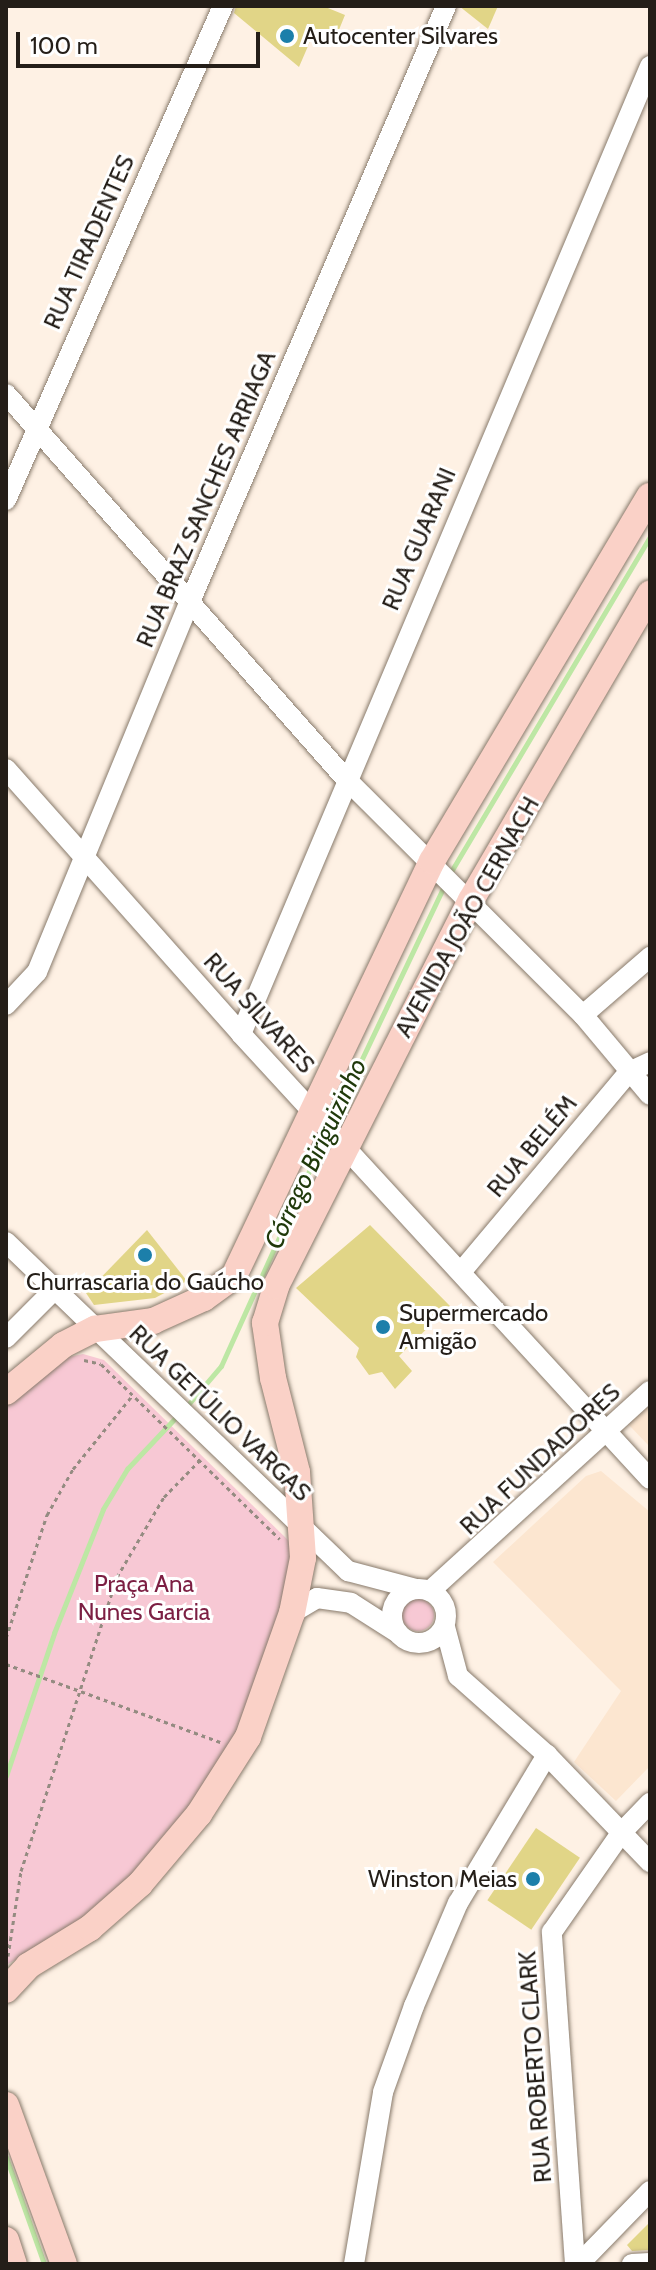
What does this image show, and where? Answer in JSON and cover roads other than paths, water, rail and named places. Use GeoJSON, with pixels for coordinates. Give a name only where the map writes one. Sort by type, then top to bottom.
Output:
{"type":"FeatureCollection","features":[{"type":"Feature","properties":{"kind":"main road","name":"AVENIDA JOÃO CERNACH"},"geometry":{"type":"LineString","coordinates":[[6,1392],[63,1345],[95,1329],[153,1321],[204,1298],[234,1276],[318,1116],[436,865],[650,496]]}},
{"type":"Feature","properties":{"kind":"main road","name":"AVENIDA JOÃO CERNACH"},"geometry":{"type":"LineString","coordinates":[[6,1990],[13,1963],[90,1928],[140,1884],[199,1814],[248,1737],[292,1613],[303,1558],[293,1535],[297,1472],[273,1378],[265,1323],[276,1286],[342,1141],[464,893],[650,594]]}},
{"type":"Feature","properties":{"kind":"main road"},"geometry":{"type":"LineString","coordinates":[[6,2105],[64,2264]]}},
{"type":"Feature","properties":{"kind":"main road"},"geometry":{"type":"LineString","coordinates":[[6,2240],[14,2264]]}},
{"type":"Feature","properties":{"kind":"street","name":"RUA TIRADENTES"},"geometry":{"type":"LineString","coordinates":[[6,500],[35,427],[223,6]]}},
{"type":"Feature","properties":{"kind":"street","name":"RUA BRAZ SANCHES ARRIAGA"},"geometry":{"type":"LineString","coordinates":[[6,1005],[37,972],[189,604],[446,6]]}},
{"type":"Feature","properties":{"kind":"street","name":"RUA GUARANI"},"geometry":{"type":"LineString","coordinates":[[241,1034],[345,778],[650,66]]}},
{"type":"Feature","properties":{"kind":"street"},"geometry":{"type":"LineString","coordinates":[[6,394],[345,778],[436,865],[583,1015],[650,1095]]}},
{"type":"Feature","properties":{"kind":"street","name":"RUA SILVARES"},"geometry":{"type":"LineString","coordinates":[[6,769],[241,1034],[650,1479]]}},
{"type":"Feature","properties":{"kind":"street"},"geometry":{"type":"LineString","coordinates":[[583,1015],[650,957]]}},
{"type":"Feature","properties":{"kind":"street","name":"RUA BELÉM"},"geometry":{"type":"LineString","coordinates":[[461,1272],[629,1072],[650,1062]]}},
{"type":"Feature","properties":{"kind":"street","name":"RUA GETÚLIO VARGAS"},"geometry":{"type":"LineString","coordinates":[[6,1242],[95,1329],[156,1405],[293,1535],[348,1571],[380,1584],[423,1590]]}},
{"type":"Feature","properties":{"kind":"street"},"geometry":{"type":"LineString","coordinates":[[6,1338],[54,1290]]}},
{"type":"Feature","properties":{"kind":"street","name":"RUA FUNDADORES"},"geometry":{"type":"LineString","coordinates":[[423,1590],[465,1564],[650,1391]]}},
{"type":"Feature","properties":{"kind":"street","name":"RUA FUNDADORES"},"geometry":{"type":"LineString","coordinates":[[446,1620],[465,1564]]}},
{"type":"Feature","properties":{"kind":"street"},"geometry":{"type":"LineString","coordinates":[[398,1633],[393,1610],[401,1596],[423,1590],[446,1620],[458,1676],[547,1755],[650,1862]]}},
{"type":"Feature","properties":{"kind":"street"},"geometry":{"type":"LineString","coordinates":[[292,1613],[317,1598],[351,1603],[398,1633],[423,1643],[446,1620]]}},
{"type":"Feature","properties":{"kind":"street"},"geometry":{"type":"LineString","coordinates":[[354,2264],[383,2092],[414,2006],[458,1903],[547,1755]]}},
{"type":"Feature","properties":{"kind":"street","name":"RUA ROBERTO CLARK"},"geometry":{"type":"LineString","coordinates":[[577,2264],[552,1932],[621,1833],[650,1803]]}},
{"type":"Feature","properties":{"kind":"street"},"geometry":{"type":"LineString","coordinates":[[577,2264],[650,2191]]}},
{"type":"Feature","properties":{"kind":"street"},"geometry":{"type":"LineString","coordinates":[[632,2264],[650,2263]]}},
{"type":"Feature","properties":{"kind":"waterway","name":"Córrego Biriguizinho"},"geometry":{"type":"LineString","coordinates":[[449,875],[650,536]]}},
{"type":"Feature","properties":{"kind":"waterway","name":"Córrego Biriguizinho"},"geometry":{"type":"LineString","coordinates":[[331,1124],[445,884]]}},
{"type":"Feature","properties":{"kind":"waterway","name":"Córrego Biriguizinho"},"geometry":{"type":"LineString","coordinates":[[186,1407],[221,1366],[326,1133]]}},
{"type":"Feature","properties":{"kind":"waterway","name":"Córrego Biriguizinho"},"geometry":{"type":"LineString","coordinates":[[6,1776],[54,1633],[103,1509],[127,1469],[179,1414]]}},
{"type":"Feature","properties":{"kind":"waterway","name":"Córrego Biriguizinho"},"geometry":{"type":"LineString","coordinates":[[6,2157],[44,2264]]}},
{"type":"Feature","properties":{"kind":"place","name":"Autocenter Silvares"},"geometry":{"type":"Point","coordinates":[287,36]}},
{"type":"Feature","properties":{"kind":"place","name":"Churrascaria do Gaúcho"},"geometry":{"type":"Point","coordinates":[145,1255]}},
{"type":"Feature","properties":{"kind":"place","name":"Supermercado Amigão"},"geometry":{"type":"Point","coordinates":[383,1327]}},
{"type":"Feature","properties":{"kind":"place","name":"Winston Meias"},"geometry":{"type":"Point","coordinates":[533,1879]}},
{"type":"Feature","properties":{"kind":"park label","name":"Praça Ana Nunes Garcia"},"geometry":{"type":"Point","coordinates":[144,1598]}}]}
